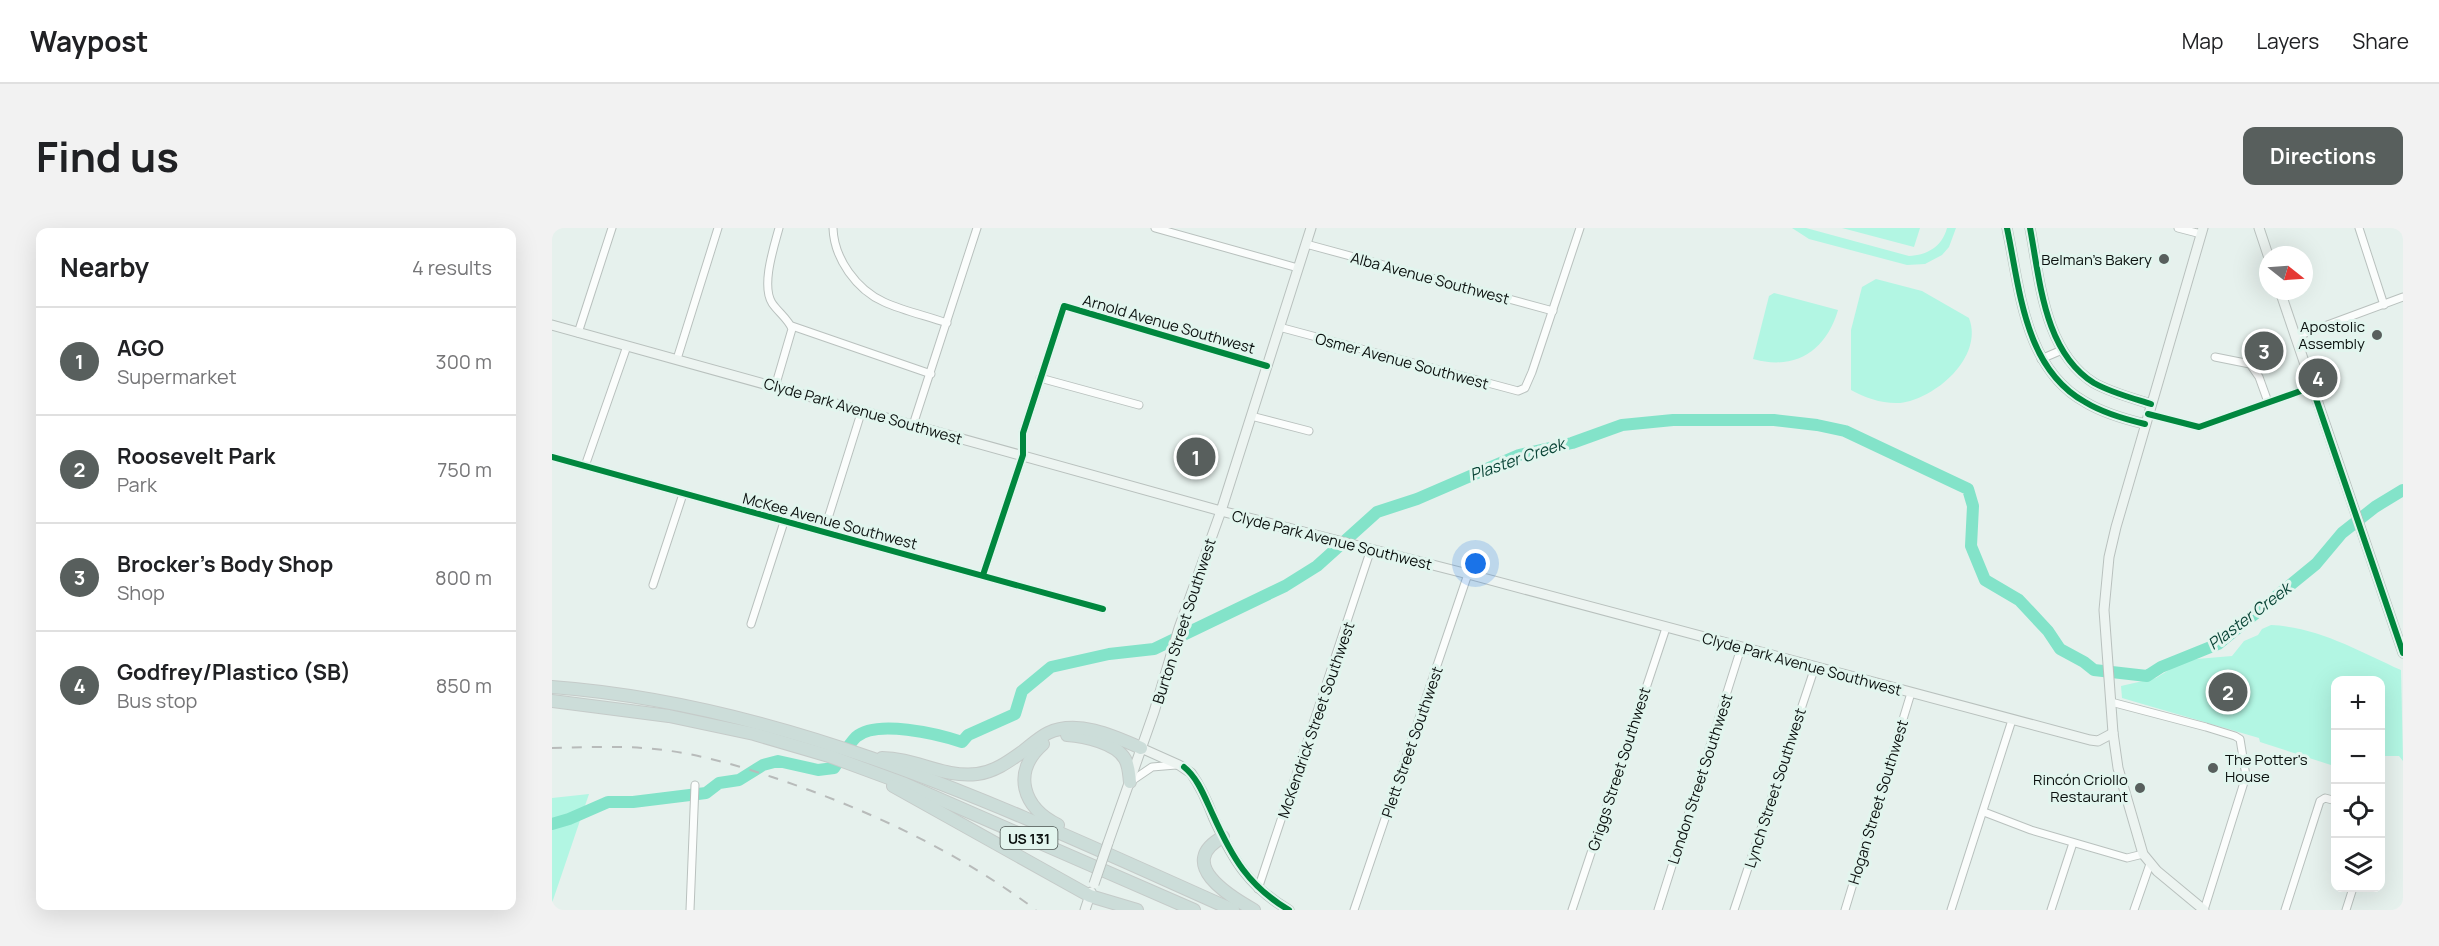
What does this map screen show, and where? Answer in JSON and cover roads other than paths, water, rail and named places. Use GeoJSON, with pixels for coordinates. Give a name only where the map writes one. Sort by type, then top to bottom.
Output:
{"type":"FeatureCollection","features":[{"type":"Feature","properties":{"kind":"highway","name":"US 131"},"geometry":{"type":"LineString","coordinates":[[552,687],[648,698],[772,725],[874,758],[1075,840],[1233,910]]}},
{"type":"Feature","properties":{"kind":"highway","name":"US 131"},"geometry":{"type":"LineString","coordinates":[[552,700],[645,711],[754,734],[861,767],[1194,910]]}},
{"type":"Feature","properties":{"kind":"highway"},"geometry":{"type":"LineString","coordinates":[[874,758],[899,758],[945,773],[980,774],[1001,766],[1049,732],[1071,728],[1092,731],[1141,748]]}},
{"type":"Feature","properties":{"kind":"highway"},"geometry":{"type":"LineString","coordinates":[[1075,840],[1065,828],[1039,813],[1028,798],[1025,772],[1036,750],[1046,741],[1062,735],[1078,736],[1094,741],[1120,752],[1126,763],[1130,782]]}},
{"type":"Feature","properties":{"kind":"highway"},"geometry":{"type":"LineString","coordinates":[[861,767],[1092,890],[1137,910]]}},
{"type":"Feature","properties":{"kind":"highway"},"geometry":{"type":"LineString","coordinates":[[1223,837],[1213,843],[1206,852],[1205,864],[1208,874],[1220,890],[1254,910]]}},
{"type":"Feature","properties":{"kind":"main road","name":"Burton Street Southwest"},"geometry":{"type":"LineString","coordinates":[[1085,910],[1130,782],[1179,628],[1221,512],[1311,228]]}},
{"type":"Feature","properties":{"kind":"main road"},"geometry":{"type":"LineString","coordinates":[[2007,228],[2029,329],[2042,358],[2054,376],[2083,401],[2106,413],[2146,419]]}},
{"type":"Feature","properties":{"kind":"main road"},"geometry":{"type":"LineString","coordinates":[[2030,228],[2044,300],[2062,350],[2074,366],[2093,382],[2151,404]]}},
{"type":"Feature","properties":{"kind":"main road"},"geometry":{"type":"LineString","coordinates":[[2259,228],[2265,246]]}},
{"type":"Feature","properties":{"kind":"main road"},"geometry":{"type":"LineString","coordinates":[[2202,231],[2146,419],[2109,557],[2104,610],[2113,733],[2124,794],[2143,854],[2150,864],[2204,910]]}},
{"type":"Feature","properties":{"kind":"main road"},"geometry":{"type":"LineString","coordinates":[[2283,300],[2403,653]]}},
{"type":"Feature","properties":{"kind":"main road","name":"Clyde Park Avenue Southwest"},"geometry":{"type":"LineString","coordinates":[[552,326],[1023,455],[1221,512],[1468,574],[2012,720],[2090,740],[2098,741],[2113,733]]}},
{"type":"Feature","properties":{"kind":"main road"},"geometry":{"type":"LineString","coordinates":[[1141,748],[1179,765],[1194,778],[1245,875],[1258,889],[1290,910]]}},
{"type":"Feature","properties":{"kind":"street"},"geometry":{"type":"LineString","coordinates":[[578,333],[612,228]]}},
{"type":"Feature","properties":{"kind":"street"},"geometry":{"type":"LineString","coordinates":[[677,359],[718,228]]}},
{"type":"Feature","properties":{"kind":"street"},"geometry":{"type":"LineString","coordinates":[[779,228],[772,254],[768,286],[770,299],[792,326],[931,374]]}},
{"type":"Feature","properties":{"kind":"street"},"geometry":{"type":"LineString","coordinates":[[833,228],[833,236],[840,258],[846,269],[861,286],[884,302],[947,323]]}},
{"type":"Feature","properties":{"kind":"street"},"geometry":{"type":"LineString","coordinates":[[913,425],[977,228]]}},
{"type":"Feature","properties":{"kind":"street"},"geometry":{"type":"LineString","coordinates":[[1155,228],[1298,268]]}},
{"type":"Feature","properties":{"kind":"street"},"geometry":{"type":"LineString","coordinates":[[1553,311],[1579,228]]}},
{"type":"Feature","properties":{"kind":"street"},"geometry":{"type":"LineString","coordinates":[[2178,228],[2202,231]]}},
{"type":"Feature","properties":{"kind":"street"},"geometry":{"type":"LineString","coordinates":[[2359,228],[2384,305]]}},
{"type":"Feature","properties":{"kind":"street","name":"Alba Avenue Southwest"},"geometry":{"type":"LineString","coordinates":[[1306,244],[1553,311]]}},
{"type":"Feature","properties":{"kind":"street"},"geometry":{"type":"LineString","coordinates":[[2295,338],[2403,297]]}},
{"type":"Feature","properties":{"kind":"street","name":"Arnold Avenue Southwest"},"geometry":{"type":"LineString","coordinates":[[1040,378],[1064,306],[1267,366]]}},
{"type":"Feature","properties":{"kind":"street","name":"Osmer Avenue Southwest"},"geometry":{"type":"LineString","coordinates":[[1279,327],[1518,391],[1525,388],[1532,372],[1553,311]]}},
{"type":"Feature","properties":{"kind":"street"},"geometry":{"type":"LineString","coordinates":[[775,387],[792,326]]}},
{"type":"Feature","properties":{"kind":"street"},"geometry":{"type":"LineString","coordinates":[[585,466],[627,346]]}},
{"type":"Feature","properties":{"kind":"street"},"geometry":{"type":"LineString","coordinates":[[2042,358],[2062,350]]}},
{"type":"Feature","properties":{"kind":"street"},"geometry":{"type":"LineString","coordinates":[[2215,357],[2250,364],[2259,376],[2268,402]]}},
{"type":"Feature","properties":{"kind":"street"},"geometry":{"type":"LineString","coordinates":[[983,575],[1023,455],[1023,433],[1040,378],[1139,405]]}},
{"type":"Feature","properties":{"kind":"street"},"geometry":{"type":"LineString","coordinates":[[2146,419],[2199,427],[2312,387]]}},
{"type":"Feature","properties":{"kind":"street"},"geometry":{"type":"LineString","coordinates":[[824,531],[862,411]]}},
{"type":"Feature","properties":{"kind":"street"},"geometry":{"type":"LineString","coordinates":[[1251,416],[1309,431]]}},
{"type":"Feature","properties":{"kind":"street","name":"McKee Avenue Southwest"},"geometry":{"type":"LineString","coordinates":[[552,457],[1103,609]]}},
{"type":"Feature","properties":{"kind":"street"},"geometry":{"type":"LineString","coordinates":[[653,585],[683,494]]}},
{"type":"Feature","properties":{"kind":"street"},"geometry":{"type":"LineString","coordinates":[[751,624],[784,522]]}},
{"type":"Feature","properties":{"kind":"street","name":"McKendrick Street Southwest"},"geometry":{"type":"LineString","coordinates":[[1258,889],[1367,548]]}},
{"type":"Feature","properties":{"kind":"street","name":"Plett Street Southwest"},"geometry":{"type":"LineString","coordinates":[[1354,910],[1468,574]]}},
{"type":"Feature","properties":{"kind":"street","name":"Griggs Street Southwest"},"geometry":{"type":"LineString","coordinates":[[1572,910],[1666,628]]}},
{"type":"Feature","properties":{"kind":"street","name":"London Street Southwest"},"geometry":{"type":"LineString","coordinates":[[1658,910],[1741,648]]}},
{"type":"Feature","properties":{"kind":"street","name":"Lynch Street Southwest"},"geometry":{"type":"LineString","coordinates":[[1734,910],[1815,667]]}},
{"type":"Feature","properties":{"kind":"street","name":"Hogan Street Southwest"},"geometry":{"type":"LineString","coordinates":[[1845,910],[1911,693]]}},
{"type":"Feature","properties":{"kind":"street"},"geometry":{"type":"LineString","coordinates":[[2110,702],[2227,733],[2240,739],[2246,776],[2204,910]]}},
{"type":"Feature","properties":{"kind":"street"},"geometry":{"type":"LineString","coordinates":[[1950,910],[1984,812],[2012,720]]}},
{"type":"Feature","properties":{"kind":"street"},"geometry":{"type":"LineString","coordinates":[[1130,782],[1152,767],[1179,765]]}},
{"type":"Feature","properties":{"kind":"street"},"geometry":{"type":"LineString","coordinates":[[690,910],[695,785]]}},
{"type":"Feature","properties":{"kind":"street"},"geometry":{"type":"LineString","coordinates":[[2285,910],[2320,801],[2325,798],[2331,800]]}},
{"type":"Feature","properties":{"kind":"street"},"geometry":{"type":"LineString","coordinates":[[1984,812],[2073,843],[2127,858],[2143,854]]}},
{"type":"Feature","properties":{"kind":"street"},"geometry":{"type":"LineString","coordinates":[[2051,910],[2073,843]]}},
{"type":"Feature","properties":{"kind":"street"},"geometry":{"type":"LineString","coordinates":[[2134,910],[2150,864]]}},
{"type":"Feature","properties":{"kind":"street"},"geometry":{"type":"LineString","coordinates":[[2346,910],[2353,892]]}},
{"type":"Feature","properties":{"kind":"waterway","name":"Plaster Creek"},"geometry":{"type":"LineString","coordinates":[[552,824],[608,802],[633,802],[706,793],[719,783],[739,780],[763,765],[778,761],[818,770],[834,768],[856,737],[878,729],[907,730],[962,742],[968,735],[1015,714],[1022,691],[1051,667],[1109,654],[1154,649],[1285,586],[1317,566],[1377,512],[1417,499],[1519,455],[1572,443],[1622,425],[1673,420],[1774,420],[1817,425],[1845,431],[1968,489],[1973,506],[1971,546],[1985,580],[2019,600],[2048,631],[2060,649],[2094,670],[2147,676],[2161,667],[2218,644],[2316,564],[2342,533],[2375,507],[2403,490]]}},
{"type":"Feature","properties":{"kind":"railway"},"geometry":{"type":"LineString","coordinates":[[552,748],[656,749],[722,762],[772,777],[876,817],[909,833],[974,869],[1036,910]]}},
{"type":"Feature","properties":{"kind":"place","name":"Belman's Bakery"},"geometry":{"type":"Point","coordinates":[2164,259]}},
{"type":"Feature","properties":{"kind":"place","name":"Apostolic Assembly"},"geometry":{"type":"Point","coordinates":[2377,335]}},
{"type":"Feature","properties":{"kind":"place","name":"Brocker's Body Shop"},"geometry":{"type":"Point","coordinates":[2264,351]}},
{"type":"Feature","properties":{"kind":"place","name":"Godfrey/Plastico (SB)"},"geometry":{"type":"Point","coordinates":[2318,378]}},
{"type":"Feature","properties":{"kind":"place","name":"AGO"},"geometry":{"type":"Point","coordinates":[1196,457]}},
{"type":"Feature","properties":{"kind":"place","name":"Roosevelt Park"},"geometry":{"type":"Point","coordinates":[2228,692]}},
{"type":"Feature","properties":{"kind":"place","name":"The Potter's House"},"geometry":{"type":"Point","coordinates":[2213,768]}},
{"type":"Feature","properties":{"kind":"place","name":"Rincón Criollo Restaurant"},"geometry":{"type":"Point","coordinates":[2140,788]}}]}
